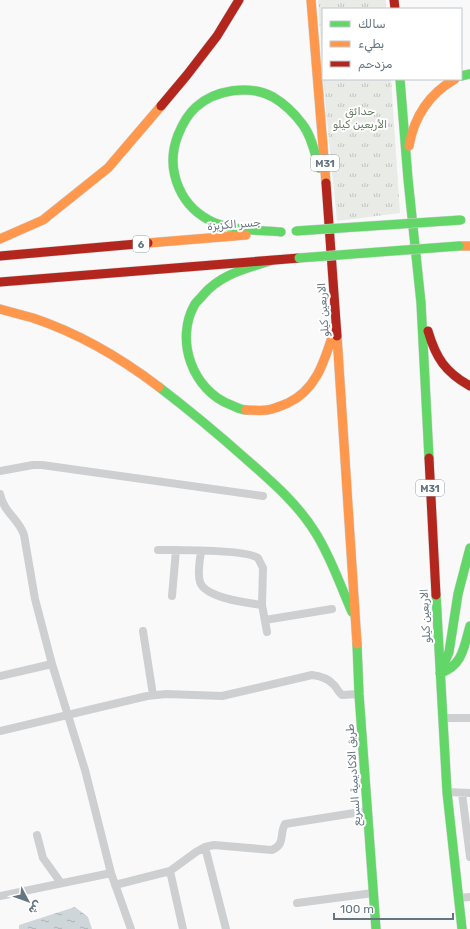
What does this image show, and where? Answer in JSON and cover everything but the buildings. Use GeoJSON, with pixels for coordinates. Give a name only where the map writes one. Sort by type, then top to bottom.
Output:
{"type":"FeatureCollection","features":[{"type":"Feature","properties":{"kind":"main road"},"geometry":{"type":"LineString","coordinates":[[0,239],[42,220],[63,205],[108,168],[187,75],[217,36],[239,0]]}},
{"type":"Feature","properties":{"kind":"main road","name":"الاربعين كيلو"},"geometry":{"type":"LineString","coordinates":[[311,0],[327,191],[356,618]]}},
{"type":"Feature","properties":{"kind":"main road","name":"الاربعين كيلو"},"geometry":{"type":"LineString","coordinates":[[400,80],[408,179],[421,303],[440,673]]}},
{"type":"Feature","properties":{"kind":"main road"},"geometry":{"type":"LineString","coordinates":[[408,179],[409,142],[415,124],[432,95],[453,80]]}},
{"type":"Feature","properties":{"kind":"main road"},"geometry":{"type":"LineString","coordinates":[[281,232],[231,227],[218,224],[205,219],[192,208],[184,198],[174,178],[172,153],[175,138],[181,125],[199,104],[209,97],[229,90],[257,91],[279,100],[290,109],[304,126],[327,191]]}},
{"type":"Feature","properties":{"kind":"main road","name":"جسر الكزيزة"},"geometry":{"type":"LineString","coordinates":[[0,256],[281,232],[467,219]]}},
{"type":"Feature","properties":{"kind":"main road"},"geometry":{"type":"LineString","coordinates":[[0,282],[270,260],[470,246]]}},
{"type":"Feature","properties":{"kind":"main road"},"geometry":{"type":"LineString","coordinates":[[270,260],[236,273],[212,285],[195,304],[190,313],[187,323],[185,346],[196,376],[208,392],[218,400],[228,405],[249,411],[262,411],[277,408],[286,404],[303,394],[311,386],[326,357],[336,325]]}},
{"type":"Feature","properties":{"kind":"main road"},"geometry":{"type":"LineString","coordinates":[[421,303],[431,344],[437,358],[451,375],[470,386]]}},
{"type":"Feature","properties":{"kind":"main road"},"geometry":{"type":"LineString","coordinates":[[0,309],[24,315],[49,324],[99,347],[145,375],[203,421],[279,488],[300,510],[323,544],[346,599],[356,618]]}},
{"type":"Feature","properties":{"kind":"main road"},"geometry":{"type":"LineString","coordinates":[[462,929],[448,792],[440,673],[449,652],[458,594],[470,548]]}},
{"type":"Feature","properties":{"kind":"main road","name":"طريق الاكاديمية السريع"},"geometry":{"type":"LineString","coordinates":[[356,618],[359,694],[376,929]]}},
{"type":"Feature","properties":{"kind":"main road"},"geometry":{"type":"LineString","coordinates":[[440,673],[452,668],[466,652],[470,626]]}},
{"type":"Feature","properties":{"kind":"street"},"geometry":{"type":"LineString","coordinates":[[0,471],[33,465],[42,465],[263,496]]}},
{"type":"Feature","properties":{"kind":"street"},"geometry":{"type":"LineString","coordinates":[[0,494],[6,510],[20,526],[24,535],[35,599],[52,664],[85,770],[111,873],[131,929]]}},
{"type":"Feature","properties":{"kind":"street"},"geometry":{"type":"LineString","coordinates":[[158,550],[249,554],[258,558],[263,568],[262,605],[267,632]]}},
{"type":"Feature","properties":{"kind":"street"},"geometry":{"type":"LineString","coordinates":[[172,596],[176,550]]}},
{"type":"Feature","properties":{"kind":"street"},"geometry":{"type":"LineString","coordinates":[[201,551],[200,582],[202,586],[219,596],[244,603],[262,605]]}},
{"type":"Feature","properties":{"kind":"street"},"geometry":{"type":"LineString","coordinates":[[265,620],[332,609]]}},
{"type":"Feature","properties":{"kind":"street"},"geometry":{"type":"LineString","coordinates":[[143,631],[153,695]]}},
{"type":"Feature","properties":{"kind":"street"},"geometry":{"type":"LineString","coordinates":[[0,676],[52,664]]}},
{"type":"Feature","properties":{"kind":"street"},"geometry":{"type":"LineString","coordinates":[[0,731],[153,695],[222,696],[312,675],[322,676],[327,679],[342,695],[359,694]]}},
{"type":"Feature","properties":{"kind":"street"},"geometry":{"type":"LineString","coordinates":[[443,718],[470,718]]}},
{"type":"Feature","properties":{"kind":"street"},"geometry":{"type":"LineString","coordinates":[[448,792],[466,793],[470,857]]}},
{"type":"Feature","properties":{"kind":"street"},"geometry":{"type":"LineString","coordinates":[[115,884],[170,871],[196,852],[205,847],[214,845],[272,850],[281,844],[285,824],[368,811]]}},
{"type":"Feature","properties":{"kind":"street"},"geometry":{"type":"LineString","coordinates":[[37,836],[43,858],[61,883]]}},
{"type":"Feature","properties":{"kind":"street"},"geometry":{"type":"LineString","coordinates":[[205,847],[226,929]]}},
{"type":"Feature","properties":{"kind":"street"},"geometry":{"type":"LineString","coordinates":[[170,871],[183,929]]}},
{"type":"Feature","properties":{"kind":"street"},"geometry":{"type":"LineString","coordinates":[[0,896],[111,873]]}},
{"type":"Feature","properties":{"kind":"street"},"geometry":{"type":"LineString","coordinates":[[297,903],[373,893]]}},
{"type":"Feature","properties":{"kind":"street"},"geometry":{"type":"LineString","coordinates":[[460,898],[470,897]]}},
{"type":"Feature","properties":{"kind":"green space","name":"حدائق الأربعين كيلو"},"geometry":{"type":"Polygon","coordinates":[[[318,0],[386,0],[386,8],[322,8],[322,60],[318,0]]]}},
{"type":"Feature","properties":{"kind":"green space","name":"حدائق الأربعين كيلو"},"geometry":{"type":"Polygon","coordinates":[[[323,80],[391,80],[400,213],[337,221],[323,80]]]}},
{"type":"Feature","properties":{"kind":"water"},"geometry":{"type":"Polygon","coordinates":[[[75,907],[88,917],[92,929],[19,929],[19,925],[75,907]]]}},
{"type":"Feature","properties":{"kind":"traffic: fast"},"geometry":{"type":"LineString","coordinates":[[462,76],[470,74]]}},
{"type":"Feature","properties":{"kind":"traffic: fast"},"geometry":{"type":"LineString","coordinates":[[400,80],[408,179],[421,303],[429,458]]}},
{"type":"Feature","properties":{"kind":"traffic: fast"},"geometry":{"type":"LineString","coordinates":[[281,232],[239,229],[223,226],[204,217],[189,204],[179,188],[173,168],[174,148],[185,120],[196,107],[213,96],[243,90],[264,93],[286,106],[303,125],[311,140],[319,168]]}},
{"type":"Feature","properties":{"kind":"traffic: fast"},"geometry":{"type":"LineString","coordinates":[[296,231],[461,220]]}},
{"type":"Feature","properties":{"kind":"traffic: fast"},"geometry":{"type":"LineString","coordinates":[[299,258],[459,246]]}},
{"type":"Feature","properties":{"kind":"traffic: fast"},"geometry":{"type":"LineString","coordinates":[[246,410],[242,410],[218,398],[206,388],[197,376],[191,363],[187,348],[186,333],[189,318],[195,304],[210,288],[234,273],[270,261]]}},
{"type":"Feature","properties":{"kind":"traffic: fast"},"geometry":{"type":"LineString","coordinates":[[159,387],[225,440],[283,493],[300,511],[308,521],[326,551],[352,612]]}},
{"type":"Feature","properties":{"kind":"traffic: fast"},"geometry":{"type":"LineString","coordinates":[[441,671],[449,652],[458,594],[470,548]]}},
{"type":"Feature","properties":{"kind":"traffic: fast"},"geometry":{"type":"LineString","coordinates":[[436,595],[447,792],[462,929]]}},
{"type":"Feature","properties":{"kind":"traffic: fast"},"geometry":{"type":"LineString","coordinates":[[440,673],[454,666],[458,660],[464,648],[470,626]]}},
{"type":"Feature","properties":{"kind":"traffic: fast"},"geometry":{"type":"LineString","coordinates":[[357,644],[359,694],[376,929]]}},
{"type":"Feature","properties":{"kind":"traffic: slow"},"geometry":{"type":"LineString","coordinates":[[311,0],[326,183]]}},
{"type":"Feature","properties":{"kind":"traffic: slow"},"geometry":{"type":"LineString","coordinates":[[409,146],[411,135],[424,107],[430,99],[454,80]]}},
{"type":"Feature","properties":{"kind":"traffic: slow"},"geometry":{"type":"LineString","coordinates":[[0,239],[43,220],[108,168],[161,106]]}},
{"type":"Feature","properties":{"kind":"traffic: slow"},"geometry":{"type":"LineString","coordinates":[[148,243],[246,235]]}},
{"type":"Feature","properties":{"kind":"traffic: slow"},"geometry":{"type":"LineString","coordinates":[[459,246],[470,246]]}},
{"type":"Feature","properties":{"kind":"traffic: slow"},"geometry":{"type":"LineString","coordinates":[[0,309],[50,324],[83,339],[130,366],[159,387]]}},
{"type":"Feature","properties":{"kind":"traffic: slow"},"geometry":{"type":"LineString","coordinates":[[246,410],[270,410],[288,403],[306,391],[318,374],[333,334]]}},
{"type":"Feature","properties":{"kind":"traffic: slow"},"geometry":{"type":"LineString","coordinates":[[337,336],[357,644]]}},
{"type":"Feature","properties":{"kind":"traffic: jam"},"geometry":{"type":"LineString","coordinates":[[161,106],[217,36],[239,0]]}},
{"type":"Feature","properties":{"kind":"traffic: jam"},"geometry":{"type":"LineString","coordinates":[[394,0],[395,8]]}},
{"type":"Feature","properties":{"kind":"traffic: jam"},"geometry":{"type":"LineString","coordinates":[[326,183],[337,336]]}},
{"type":"Feature","properties":{"kind":"traffic: jam"},"geometry":{"type":"LineString","coordinates":[[0,256],[148,243]]}},
{"type":"Feature","properties":{"kind":"traffic: jam"},"geometry":{"type":"LineString","coordinates":[[0,282],[299,258]]}},
{"type":"Feature","properties":{"kind":"traffic: jam"},"geometry":{"type":"LineString","coordinates":[[428,331],[438,357],[448,370],[461,381],[470,386]]}},
{"type":"Feature","properties":{"kind":"traffic: jam"},"geometry":{"type":"LineString","coordinates":[[429,458],[436,595]]}}]}
